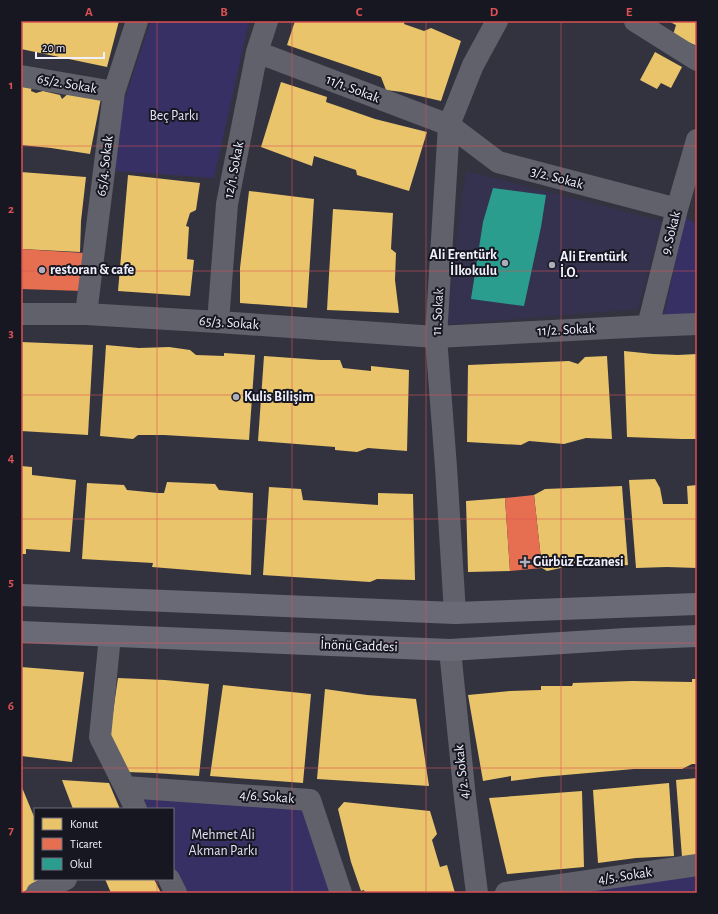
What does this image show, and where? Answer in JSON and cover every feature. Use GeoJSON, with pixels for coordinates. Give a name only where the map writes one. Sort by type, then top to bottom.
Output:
{"type":"FeatureCollection","features":[{"type":"Feature","properties":{"kind":"main road"},"geometry":{"type":"LineString","coordinates":[[21,595],[455,613],[697,604]]}},
{"type":"Feature","properties":{"kind":"main road","name":"İnönü Caddesi"},"geometry":{"type":"LineString","coordinates":[[21,632],[450,650],[697,636]]}},
{"type":"Feature","properties":{"kind":"street","name":"65/4. Sokak"},"geometry":{"type":"LineString","coordinates":[[86,314],[114,92],[137,21]]}},
{"type":"Feature","properties":{"kind":"street","name":"12/1. Sokak"},"geometry":{"type":"LineString","coordinates":[[218,322],[227,204],[257,52],[267,21]]}},
{"type":"Feature","properties":{"kind":"street","name":"11. Sokak"},"geometry":{"type":"LineString","coordinates":[[455,613],[436,337],[449,125],[473,65],[497,21]]}},
{"type":"Feature","properties":{"kind":"street"},"geometry":{"type":"LineString","coordinates":[[635,21],[697,60]]}},
{"type":"Feature","properties":{"kind":"street","name":"11/1. Sokak"},"geometry":{"type":"LineString","coordinates":[[257,52],[449,125]]}},
{"type":"Feature","properties":{"kind":"street","name":"65/2. Sokak"},"geometry":{"type":"LineString","coordinates":[[21,76],[114,92]]}},
{"type":"Feature","properties":{"kind":"street","name":"3/2. Sokak"},"geometry":{"type":"LineString","coordinates":[[449,125],[498,162],[676,209]]}},
{"type":"Feature","properties":{"kind":"street","name":"9. Sokak"},"geometry":{"type":"LineString","coordinates":[[648,326],[676,209],[697,140]]}},
{"type":"Feature","properties":{"kind":"street","name":"65/3. Sokak"},"geometry":{"type":"LineString","coordinates":[[21,314],[86,314],[436,337]]}},
{"type":"Feature","properties":{"kind":"street","name":"11/2. Sokak"},"geometry":{"type":"LineString","coordinates":[[436,337],[697,324]]}},
{"type":"Feature","properties":{"kind":"street"},"geometry":{"type":"LineString","coordinates":[[110,636],[100,736],[136,808]]}},
{"type":"Feature","properties":{"kind":"street","name":"4/2. Sokak"},"geometry":{"type":"LineString","coordinates":[[450,650],[465,798],[477,893]]}},
{"type":"Feature","properties":{"kind":"street","name":"4/6. Sokak"},"geometry":{"type":"LineString","coordinates":[[125,787],[310,800],[341,893]]}},
{"type":"Feature","properties":{"kind":"street","name":"4/5. Sokak"},"geometry":{"type":"LineString","coordinates":[[506,893],[697,865]]}},
{"type":"Feature","properties":{"kind":"street"},"geometry":{"type":"LineString","coordinates":[[37,893],[64,880]]}},
{"type":"Feature","properties":{"kind":"street"},"geometry":{"type":"LineString","coordinates":[[170,880],[176,893]]}},
{"type":"Feature","properties":{"kind":"shaded area","name":"Ali Erentürk İ.O."},"geometry":{"type":"Polygon","coordinates":[[[466,171],[662,221],[638,309],[445,325],[466,171]]]}},
{"type":"Feature","properties":{"kind":"green space","name":"Beç Parkı"},"geometry":{"type":"Polygon","coordinates":[[[151,21],[249,21],[214,178],[115,171],[123,104],[151,21]]]}},
{"type":"Feature","properties":{"kind":"green space"},"geometry":{"type":"Polygon","coordinates":[[[685,217],[697,225],[697,315],[664,316],[685,217]]]}},
{"type":"Feature","properties":{"kind":"green space","name":"Mehmet Ali Akman Parkı"},"geometry":{"type":"Polygon","coordinates":[[[125,787],[310,800],[341,893],[177,893],[173,880],[174,808],[136,808],[125,787]]]}},
{"type":"Feature","properties":{"kind":"green space"},"geometry":{"type":"Polygon","coordinates":[[[697,865],[697,893],[506,893],[697,865]]]}},
{"type":"Feature","properties":{"kind":"building: Konut"},"geometry":{"type":"Polygon","coordinates":[[[21,21],[119,21],[107,67],[21,49],[21,21]]]}},
{"type":"Feature","properties":{"kind":"building: Konut"},"geometry":{"type":"Polygon","coordinates":[[[295,21],[405,21],[404,24],[424,31],[431,28],[461,41],[441,101],[386,90],[381,77],[287,45],[295,21]]]}},
{"type":"Feature","properties":{"kind":"building: Konut"},"geometry":{"type":"Polygon","coordinates":[[[668,21],[697,21],[697,46],[673,35],[676,25],[668,21]]]}},
{"type":"Feature","properties":{"kind":"building: Konut"},"geometry":{"type":"Polygon","coordinates":[[[655,52],[682,67],[671,88],[661,83],[657,89],[640,80],[655,52]]]}},
{"type":"Feature","properties":{"kind":"building: Konut"},"geometry":{"type":"Polygon","coordinates":[[[281,82],[327,97],[326,102],[375,119],[427,132],[409,191],[357,175],[356,170],[314,156],[312,166],[261,147],[281,82]]]}},
{"type":"Feature","properties":{"kind":"building: Konut"},"geometry":{"type":"Polygon","coordinates":[[[21,84],[32,86],[31,91],[36,93],[43,91],[60,95],[62,99],[69,93],[101,98],[90,154],[21,145],[21,84]]]}},
{"type":"Feature","properties":{"kind":"building: Konut"},"geometry":{"type":"Polygon","coordinates":[[[21,172],[86,177],[81,221],[80,252],[21,249],[21,172]]]}},
{"type":"Feature","properties":{"kind":"building: Konut"},"geometry":{"type":"Polygon","coordinates":[[[128,175],[200,183],[196,210],[190,213],[186,226],[189,227],[187,259],[194,260],[190,296],[118,291],[128,175]]]}},
{"type":"Feature","properties":{"kind":"building: Konut"},"geometry":{"type":"Polygon","coordinates":[[[249,191],[314,199],[307,308],[240,303],[240,268],[249,191]]]}},
{"type":"Feature","properties":{"kind":"building: Konut"},"geometry":{"type":"Polygon","coordinates":[[[333,209],[393,213],[391,249],[396,253],[395,280],[399,313],[327,310],[333,209]]]}},
{"type":"Feature","properties":{"kind":"building: Konut"},"geometry":{"type":"Polygon","coordinates":[[[21,342],[93,345],[88,435],[21,431],[21,342]]]}},
{"type":"Feature","properties":{"kind":"building: Konut"},"geometry":{"type":"Polygon","coordinates":[[[106,345],[139,348],[169,347],[190,350],[196,355],[224,356],[224,353],[255,355],[249,440],[164,435],[138,435],[133,439],[100,436],[106,345]]]}},
{"type":"Feature","properties":{"kind":"building: Konut"},"geometry":{"type":"Polygon","coordinates":[[[624,351],[653,354],[697,354],[697,439],[627,437],[624,351]]]}},
{"type":"Feature","properties":{"kind":"building: Konut"},"geometry":{"type":"Polygon","coordinates":[[[264,356],[340,360],[343,368],[371,371],[371,366],[409,370],[407,451],[368,448],[357,452],[335,450],[335,447],[258,441],[264,356]]]}},
{"type":"Feature","properties":{"kind":"building: Konut"},"geometry":{"type":"Polygon","coordinates":[[[607,356],[612,439],[586,438],[564,444],[529,441],[521,445],[467,442],[468,365],[569,361],[578,364],[585,357],[607,356]]]}},
{"type":"Feature","properties":{"kind":"building: Konut"},"geometry":{"type":"Polygon","coordinates":[[[21,466],[32,467],[32,475],[76,480],[70,552],[26,549],[26,554],[21,554],[21,466]]]}},
{"type":"Feature","properties":{"kind":"building: Konut"},"geometry":{"type":"Polygon","coordinates":[[[655,479],[660,488],[663,504],[688,504],[687,486],[697,485],[697,568],[636,568],[629,480],[655,479]]]}},
{"type":"Feature","properties":{"kind":"building: Konut"},"geometry":{"type":"Polygon","coordinates":[[[167,482],[215,484],[219,490],[253,493],[251,575],[152,567],[153,563],[82,559],[87,483],[124,485],[127,490],[164,493],[167,482]]]}},
{"type":"Feature","properties":{"kind":"building: Konut"},"geometry":{"type":"Polygon","coordinates":[[[622,486],[628,565],[602,567],[593,561],[547,571],[542,568],[534,495],[545,489],[622,486]]]}},
{"type":"Feature","properties":{"kind":"building: Konut"},"geometry":{"type":"Polygon","coordinates":[[[269,487],[301,489],[303,500],[378,505],[378,493],[413,494],[415,580],[377,579],[370,582],[263,575],[269,487]]]}},
{"type":"Feature","properties":{"kind":"building: Konut"},"geometry":{"type":"Polygon","coordinates":[[[505,498],[510,571],[468,572],[466,501],[505,498]]]}},
{"type":"Feature","properties":{"kind":"building: Konut"},"geometry":{"type":"Polygon","coordinates":[[[21,667],[84,672],[72,762],[21,756],[21,667]]]}},
{"type":"Feature","properties":{"kind":"building: Konut"},"geometry":{"type":"Polygon","coordinates":[[[118,678],[209,684],[199,776],[127,772],[110,733],[118,678]]]}},
{"type":"Feature","properties":{"kind":"building: Konut"},"geometry":{"type":"Polygon","coordinates":[[[692,679],[697,679],[697,764],[692,764],[682,769],[634,769],[511,781],[511,776],[483,781],[468,695],[541,690],[541,686],[572,686],[573,683],[632,681],[692,682],[692,679]]]}},
{"type":"Feature","properties":{"kind":"building: Konut"},"geometry":{"type":"Polygon","coordinates":[[[223,685],[311,694],[303,783],[210,776],[223,685]]]}},
{"type":"Feature","properties":{"kind":"building: Konut"},"geometry":{"type":"Polygon","coordinates":[[[325,689],[367,695],[416,699],[429,786],[317,779],[325,689]]]}},
{"type":"Feature","properties":{"kind":"building: Konut"},"geometry":{"type":"Polygon","coordinates":[[[697,778],[697,856],[682,857],[676,780],[697,778]]]}},
{"type":"Feature","properties":{"kind":"building: Konut"},"geometry":{"type":"Polygon","coordinates":[[[62,780],[109,783],[120,808],[73,808],[62,780]]]}},
{"type":"Feature","properties":{"kind":"building: Konut"},"geometry":{"type":"Polygon","coordinates":[[[669,783],[674,856],[636,858],[598,863],[593,790],[669,783]]]}},
{"type":"Feature","properties":{"kind":"building: Konut"},"geometry":{"type":"Polygon","coordinates":[[[21,785],[34,817],[34,880],[47,880],[21,893],[21,785]]]}},
{"type":"Feature","properties":{"kind":"building: Konut"},"geometry":{"type":"Polygon","coordinates":[[[582,791],[584,867],[507,874],[489,798],[582,791]]]}},
{"type":"Feature","properties":{"kind":"building: Konut"},"geometry":{"type":"Polygon","coordinates":[[[344,802],[430,811],[437,834],[432,840],[440,867],[447,865],[455,893],[365,893],[364,890],[361,891],[351,862],[338,809],[344,802]]]}},
{"type":"Feature","properties":{"kind":"building: Konut"},"geometry":{"type":"Polygon","coordinates":[[[105,880],[154,880],[161,893],[111,893],[105,880]]]}},
{"type":"Feature","properties":{"kind":"building: Ticaret"},"geometry":{"type":"Polygon","coordinates":[[[21,249],[84,253],[83,291],[21,289],[21,249]]]}},
{"type":"Feature","properties":{"kind":"building: Ticaret"},"geometry":{"type":"Polygon","coordinates":[[[534,495],[542,568],[510,571],[505,498],[534,495]]]}},
{"type":"Feature","properties":{"kind":"building: Okul","name":"Ali Erentürk İlkokulu"},"geometry":{"type":"Polygon","coordinates":[[[493,188],[546,195],[541,227],[524,306],[471,299],[483,222],[493,188]]]}},
{"type":"Feature","properties":{"kind":"place","name":"Ali Erentürk İlkokulu"},"geometry":{"type":"Point","coordinates":[505,263]}},
{"type":"Feature","properties":{"kind":"place","name":"Ali Erentürk İ.O."},"geometry":{"type":"Point","coordinates":[552,265]}},
{"type":"Feature","properties":{"kind":"place","name":"restoran & cafe"},"geometry":{"type":"Point","coordinates":[42,270]}},
{"type":"Feature","properties":{"kind":"place","name":"Kulis Bilişim"},"geometry":{"type":"Point","coordinates":[236,397]}},
{"type":"Feature","properties":{"kind":"place","name":"Gürbüz Eczanesi"},"geometry":{"type":"Point","coordinates":[525,562]}}]}
